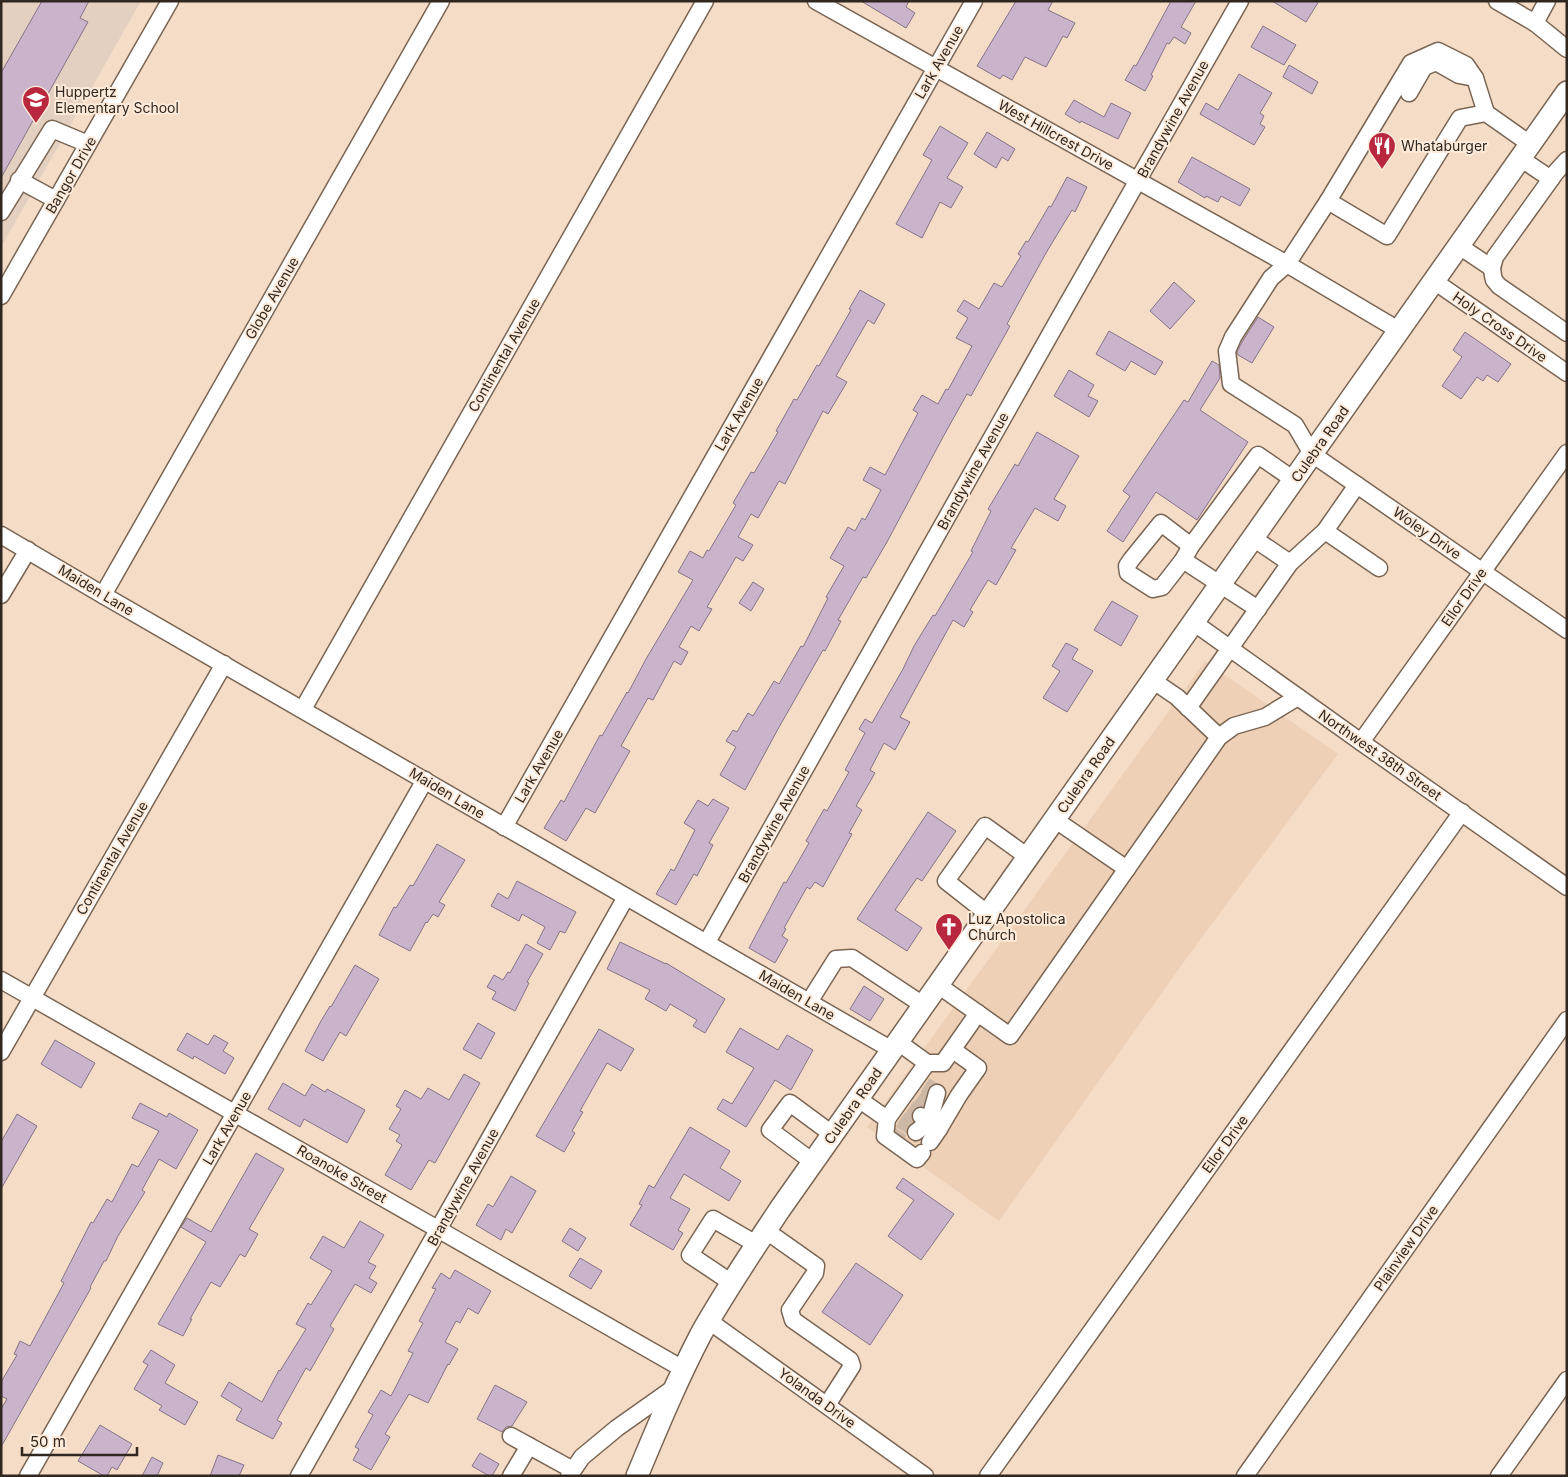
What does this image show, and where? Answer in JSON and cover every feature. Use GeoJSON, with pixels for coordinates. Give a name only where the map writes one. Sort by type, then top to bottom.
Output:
{"type":"FeatureCollection","features":[{"type":"Feature","properties":{"kind":"main road","name":"Culebra Road"},"geometry":{"type":"LineString","coordinates":[[637,1476],[679,1378],[732,1283],[761,1237],[857,1098],[1567,92]]}},
{"type":"Feature","properties":{"kind":"street","name":"Bangor Drive"},"geometry":{"type":"LineString","coordinates":[[3,288],[56,200],[170,1]]}},
{"type":"Feature","properties":{"kind":"street","name":"Globe Avenue"},"geometry":{"type":"LineString","coordinates":[[103,595],[441,1]]}},
{"type":"Feature","properties":{"kind":"street","name":"Continental Avenue"},"geometry":{"type":"LineString","coordinates":[[303,709],[705,1]]}},
{"type":"Feature","properties":{"kind":"street","name":"West Hillcrest Drive"},"geometry":{"type":"LineString","coordinates":[[816,1],[1287,264],[1400,331]]}},
{"type":"Feature","properties":{"kind":"street","name":"Lark Avenue"},"geometry":{"type":"LineString","coordinates":[[504,827],[974,1]]}},
{"type":"Feature","properties":{"kind":"street","name":"Brandywine Avenue"},"geometry":{"type":"LineString","coordinates":[[707,942],[1240,1]]}},
{"type":"Feature","properties":{"kind":"street"},"geometry":{"type":"LineString","coordinates":[[1497,1],[1535,23],[1567,49]]}},
{"type":"Feature","properties":{"kind":"street"},"geometry":{"type":"LineString","coordinates":[[1535,23],[1547,1]]}},
{"type":"Feature","properties":{"kind":"street"},"geometry":{"type":"LineString","coordinates":[[1312,454],[1295,425],[1231,384],[1227,351],[1234,336],[1271,278],[1287,264],[1328,201],[1411,63],[1438,51],[1466,65],[1475,78],[1486,113],[1551,179]]}},
{"type":"Feature","properties":{"kind":"street"},"geometry":{"type":"LineString","coordinates":[[1377,118],[1406,97],[1424,67],[1436,62],[1459,75],[1475,78]]}},
{"type":"Feature","properties":{"kind":"street"},"geometry":{"type":"LineString","coordinates":[[1328,201],[1387,236],[1460,118],[1486,113]]}},
{"type":"Feature","properties":{"kind":"street"},"geometry":{"type":"LineString","coordinates":[[1,212],[52,129],[88,144]]}},
{"type":"Feature","properties":{"kind":"street"},"geometry":{"type":"LineString","coordinates":[[1567,160],[1498,251],[1492,268],[1494,280],[1499,286],[1567,333]]}},
{"type":"Feature","properties":{"kind":"street"},"geometry":{"type":"LineString","coordinates":[[19,180],[56,200]]}},
{"type":"Feature","properties":{"kind":"street"},"geometry":{"type":"LineString","coordinates":[[1459,246],[1492,268]]}},
{"type":"Feature","properties":{"kind":"street","name":"Holy Cross Drive"},"geometry":{"type":"LineString","coordinates":[[1434,282],[1567,373]]}},
{"type":"Feature","properties":{"kind":"street","name":"Ellor Drive"},"geometry":{"type":"LineString","coordinates":[[1361,742],[1567,453]]}},
{"type":"Feature","properties":{"kind":"street","name":"Woley Drive"},"geometry":{"type":"LineString","coordinates":[[1312,454],[1567,630]]}},
{"type":"Feature","properties":{"kind":"street"},"geometry":{"type":"LineString","coordinates":[[1191,546],[1161,524],[1131,560],[1127,566],[1128,572],[1153,589],[1162,587],[1258,455],[1294,480]]}},
{"type":"Feature","properties":{"kind":"street"},"geometry":{"type":"LineString","coordinates":[[1188,708],[1290,563],[1325,531],[1357,484]]}},
{"type":"Feature","properties":{"kind":"street"},"geometry":{"type":"LineString","coordinates":[[1325,531],[1378,568]]}},
{"type":"Feature","properties":{"kind":"street","name":"Maiden Lane"},"geometry":{"type":"LineString","coordinates":[[1,535],[809,1002],[927,1063]]}},
{"type":"Feature","properties":{"kind":"street"},"geometry":{"type":"LineString","coordinates":[[1253,538],[1290,563]]}},
{"type":"Feature","properties":{"kind":"street"},"geometry":{"type":"LineString","coordinates":[[1,595],[28,550]]}},
{"type":"Feature","properties":{"kind":"street"},"geometry":{"type":"LineString","coordinates":[[1182,560],[1258,609]]}},
{"type":"Feature","properties":{"kind":"street","name":"Northwest 38th Street"},"geometry":{"type":"LineString","coordinates":[[1193,622],[1567,887]]}},
{"type":"Feature","properties":{"kind":"street","name":"Continental Avenue"},"geometry":{"type":"LineString","coordinates":[[1,1052],[224,664]]}},
{"type":"Feature","properties":{"kind":"street"},"geometry":{"type":"LineString","coordinates":[[1152,680],[1177,698],[1219,737]]}},
{"type":"Feature","properties":{"kind":"street"},"geometry":{"type":"LineString","coordinates":[[938,985],[1010,1036],[1219,737],[1234,726],[1265,716],[1298,697]]}},
{"type":"Feature","properties":{"kind":"street","name":"Lark Avenue"},"geometry":{"type":"LineString","coordinates":[[28,1476],[426,780]]}},
{"type":"Feature","properties":{"kind":"street","name":"Ellor Drive"},"geometry":{"type":"LineString","coordinates":[[988,1476],[1462,812]]}},
{"type":"Feature","properties":{"kind":"street"},"geometry":{"type":"LineString","coordinates":[[1054,820],[1126,869]]}},
{"type":"Feature","properties":{"kind":"street"},"geometry":{"type":"LineString","coordinates":[[988,914],[946,882],[985,826],[1028,857]]}},
{"type":"Feature","properties":{"kind":"street","name":"Brandywine Avenue"},"geometry":{"type":"LineString","coordinates":[[299,1476],[626,897]]}},
{"type":"Feature","properties":{"kind":"street"},"geometry":{"type":"LineString","coordinates":[[809,1002],[836,959],[852,958],[923,1005]]}},
{"type":"Feature","properties":{"kind":"street","name":"Roanoke Street"},"geometry":{"type":"LineString","coordinates":[[1,980],[439,1229],[679,1378]]}},
{"type":"Feature","properties":{"kind":"street"},"geometry":{"type":"LineString","coordinates":[[916,1117],[927,1063],[943,1063],[978,1013]]}},
{"type":"Feature","properties":{"kind":"street","name":"Plainview Drive"},"geometry":{"type":"LineString","coordinates":[[1245,1476],[1567,1020]]}},
{"type":"Feature","properties":{"kind":"street"},"geometry":{"type":"LineString","coordinates":[[857,1098],[916,1117],[958,1095],[978,1068],[953,1050]]}},
{"type":"Feature","properties":{"kind":"street"},"geometry":{"type":"LineString","coordinates":[[812,1162],[770,1130],[790,1103],[832,1134]]}},
{"type":"Feature","properties":{"kind":"street"},"geometry":{"type":"LineString","coordinates":[[732,1283],[690,1256],[713,1219],[761,1237],[816,1266],[815,1273],[790,1310],[793,1320],[850,1360],[852,1366],[827,1405]]}},
{"type":"Feature","properties":{"kind":"street","name":"Yolanda Drive"},"geometry":{"type":"LineString","coordinates":[[710,1321],[924,1476]]}},
{"type":"Feature","properties":{"kind":"street"},"geometry":{"type":"LineString","coordinates":[[511,1436],[571,1473],[582,1457],[679,1378]]}},
{"type":"Feature","properties":{"kind":"street"},"geometry":{"type":"LineString","coordinates":[[1499,1476],[1567,1380]]}},
{"type":"Feature","properties":{"kind":"street"},"geometry":{"type":"LineString","coordinates":[[511,1476],[529,1446]]}},
{"type":"Feature","properties":{"kind":"shaded area","name":"Huppertz Elementary School"},"geometry":{"type":"Polygon","coordinates":[[[1,1],[141,1],[1,247],[1,1]]]}},
{"type":"Feature","properties":{"kind":"shaded area"},"geometry":{"type":"Polygon","coordinates":[[[1205,661],[1338,754],[1191,952],[999,1221],[867,1127],[1205,661]]]}},
{"type":"Feature","properties":{"kind":"building"},"geometry":{"type":"Polygon","coordinates":[[[42,1],[89,1],[80,18],[88,22],[1,178],[1,73],[42,1]]]}},
{"type":"Feature","properties":{"kind":"building"},"geometry":{"type":"Polygon","coordinates":[[[861,1],[909,1],[906,7],[915,13],[906,28],[861,1]]]}},
{"type":"Feature","properties":{"kind":"building"},"geometry":{"type":"Polygon","coordinates":[[[1016,1],[1053,1],[1048,10],[1075,23],[1067,38],[1063,36],[1046,67],[1025,57],[1012,80],[1003,75],[1000,79],[977,66],[1016,1]]]}},
{"type":"Feature","properties":{"kind":"building"},"geometry":{"type":"Polygon","coordinates":[[[1171,1],[1196,1],[1181,27],[1191,33],[1185,44],[1174,37],[1169,44],[1167,43],[1145,91],[1125,80],[1134,65],[1136,66],[1171,1]]]}},
{"type":"Feature","properties":{"kind":"building"},"geometry":{"type":"Polygon","coordinates":[[[1272,1],[1319,1],[1306,22],[1272,1]]]}},
{"type":"Feature","properties":{"kind":"building"},"geometry":{"type":"Polygon","coordinates":[[[1263,26],[1296,45],[1284,65],[1251,47],[1263,26]]]}},
{"type":"Feature","properties":{"kind":"building"},"geometry":{"type":"Polygon","coordinates":[[[1289,65],[1318,82],[1312,94],[1283,77],[1289,65]]]}},
{"type":"Feature","properties":{"kind":"building"},"geometry":{"type":"Polygon","coordinates":[[[1239,74],[1272,93],[1260,113],[1264,116],[1260,124],[1265,127],[1254,145],[1200,114],[1206,103],[1218,110],[1239,74]]]}},
{"type":"Feature","properties":{"kind":"building"},"geometry":{"type":"Polygon","coordinates":[[[1074,100],[1104,117],[1111,103],[1131,113],[1118,139],[1081,121],[1080,123],[1065,114],[1074,100]]]}},
{"type":"Feature","properties":{"kind":"building"},"geometry":{"type":"Polygon","coordinates":[[[940,126],[968,143],[947,178],[963,187],[951,208],[940,202],[922,238],[896,224],[932,160],[923,155],[940,126]]]}},
{"type":"Feature","properties":{"kind":"building"},"geometry":{"type":"Polygon","coordinates":[[[987,132],[1015,149],[1008,161],[1002,157],[996,168],[974,154],[987,132]]]}},
{"type":"Feature","properties":{"kind":"building"},"geometry":{"type":"Polygon","coordinates":[[[1192,157],[1250,189],[1240,206],[1221,196],[1218,202],[1206,196],[1205,198],[1178,182],[1192,157]]]}},
{"type":"Feature","properties":{"kind":"building"},"geometry":{"type":"Polygon","coordinates":[[[1067,177],[1087,187],[1075,212],[1072,210],[1046,253],[1007,324],[1010,326],[971,396],[967,394],[887,542],[866,578],[863,577],[838,620],[841,621],[825,651],[823,650],[745,790],[720,775],[736,747],[726,741],[733,730],[737,732],[748,713],[753,716],[774,681],[779,684],[801,646],[803,647],[828,598],[826,597],[844,566],[830,558],[848,527],[855,531],[862,518],[865,520],[881,490],[863,480],[870,467],[885,475],[918,413],[913,410],[922,395],[938,404],[946,389],[948,390],[972,346],[956,338],[968,318],[957,311],[964,300],[979,309],[994,283],[1002,287],[1021,256],[1018,254],[1026,241],[1028,242],[1049,206],[1051,207],[1067,177]]]}},
{"type":"Feature","properties":{"kind":"building"},"geometry":{"type":"Polygon","coordinates":[[[1174,282],[1195,301],[1170,329],[1150,311],[1174,282]]]}},
{"type":"Feature","properties":{"kind":"building"},"geometry":{"type":"Polygon","coordinates":[[[860,290],[885,304],[874,324],[868,320],[836,376],[847,382],[828,414],[823,411],[785,484],[779,481],[758,518],[751,514],[738,537],[753,545],[743,561],[736,557],[707,607],[712,609],[699,631],[691,626],[679,647],[688,652],[681,665],[674,661],[653,700],[648,698],[621,746],[630,751],[595,813],[586,808],[566,841],[544,828],[561,800],[564,802],[600,735],[602,736],[628,693],[693,580],[678,572],[690,551],[703,558],[707,550],[709,551],[736,505],[733,503],[751,472],[754,473],[778,432],[776,431],[794,399],[797,400],[817,365],[819,366],[851,310],[849,309],[860,290]]]}},
{"type":"Feature","properties":{"kind":"building"},"geometry":{"type":"Polygon","coordinates":[[[1258,317],[1274,327],[1252,363],[1238,355],[1237,352],[1258,317]]]}},
{"type":"Feature","properties":{"kind":"building"},"geometry":{"type":"Polygon","coordinates":[[[1109,331],[1163,362],[1155,375],[1131,361],[1125,371],[1096,354],[1109,331]]]}},
{"type":"Feature","properties":{"kind":"building"},"geometry":{"type":"Polygon","coordinates":[[[1465,332],[1511,364],[1498,382],[1487,375],[1483,381],[1477,377],[1461,399],[1442,386],[1462,357],[1453,350],[1465,332]]]}},
{"type":"Feature","properties":{"kind":"building"},"geometry":{"type":"Polygon","coordinates":[[[1212,361],[1219,365],[1220,378],[1200,410],[1248,442],[1197,520],[1156,492],[1123,542],[1107,531],[1130,496],[1123,491],[1184,400],[1188,402],[1212,361]]]}},
{"type":"Feature","properties":{"kind":"building"},"geometry":{"type":"Polygon","coordinates":[[[1069,370],[1094,385],[1088,396],[1098,401],[1089,417],[1054,396],[1069,370]]]}},
{"type":"Feature","properties":{"kind":"building"},"geometry":{"type":"Polygon","coordinates":[[[1037,432],[1079,456],[1054,499],[1066,506],[1058,521],[1035,508],[1011,548],[1016,550],[996,585],[988,580],[970,610],[973,612],[964,627],[953,620],[900,717],[910,722],[895,750],[884,743],[870,770],[875,773],[856,806],[862,810],[849,833],[852,834],[823,887],[815,882],[810,889],[807,887],[784,928],[786,929],[782,936],[788,940],[775,963],[749,948],[784,882],[786,883],[809,843],[806,841],[824,809],[827,811],[849,772],[845,770],[865,733],[859,729],[865,719],[872,723],[914,646],[933,615],[935,616],[973,552],[971,551],[991,511],[988,509],[1015,464],[1018,466],[1037,432]]]}},
{"type":"Feature","properties":{"kind":"building"},"geometry":{"type":"Polygon","coordinates":[[[753,582],[764,589],[751,611],[739,603],[753,582]]]}},
{"type":"Feature","properties":{"kind":"building"},"geometry":{"type":"Polygon","coordinates":[[[1112,601],[1138,616],[1121,646],[1094,630],[1112,601]]]}},
{"type":"Feature","properties":{"kind":"building"},"geometry":{"type":"Polygon","coordinates":[[[1066,643],[1078,649],[1072,659],[1093,671],[1067,712],[1043,698],[1060,671],[1052,666],[1066,643]]]}},
{"type":"Feature","properties":{"kind":"building"},"geometry":{"type":"Polygon","coordinates":[[[713,799],[729,808],[709,843],[713,845],[697,876],[694,874],[676,905],[656,894],[671,869],[674,871],[695,830],[684,823],[698,800],[708,806],[713,799]]]}},
{"type":"Feature","properties":{"kind":"building"},"geometry":{"type":"Polygon","coordinates":[[[928,812],[956,831],[922,881],[917,878],[895,910],[922,928],[907,951],[857,919],[928,812]]]}},
{"type":"Feature","properties":{"kind":"building"},"geometry":{"type":"Polygon","coordinates":[[[437,844],[465,860],[439,902],[445,905],[438,917],[433,914],[426,922],[410,951],[379,935],[394,907],[396,908],[410,885],[413,886],[437,844]]]}},
{"type":"Feature","properties":{"kind":"building"},"geometry":{"type":"Polygon","coordinates":[[[517,881],[576,912],[565,933],[560,931],[550,950],[537,943],[545,927],[522,914],[519,921],[491,906],[498,893],[508,899],[517,881]]]}},
{"type":"Feature","properties":{"kind":"building"},"geometry":{"type":"Polygon","coordinates":[[[620,942],[666,963],[725,999],[705,1033],[693,1026],[697,1020],[670,1004],[666,1011],[645,999],[650,990],[607,969],[620,942]]]}},
{"type":"Feature","properties":{"kind":"building"},"geometry":{"type":"Polygon","coordinates":[[[526,944],[543,954],[527,982],[529,983],[515,1011],[492,999],[496,992],[487,987],[494,975],[503,980],[508,972],[510,973],[526,944]]]}},
{"type":"Feature","properties":{"kind":"building"},"geometry":{"type":"Polygon","coordinates":[[[355,965],[379,979],[346,1036],[340,1032],[323,1061],[305,1051],[355,965]]]}},
{"type":"Feature","properties":{"kind":"building"},"geometry":{"type":"Polygon","coordinates":[[[864,986],[884,999],[870,1021],[850,1009],[864,986]]]}},
{"type":"Feature","properties":{"kind":"building"},"geometry":{"type":"Polygon","coordinates":[[[478,1023],[495,1033],[481,1059],[463,1049],[478,1023]]]}},
{"type":"Feature","properties":{"kind":"building"},"geometry":{"type":"Polygon","coordinates":[[[740,1028],[778,1050],[787,1035],[813,1050],[791,1090],[775,1080],[746,1127],[717,1109],[723,1099],[732,1104],[754,1068],[726,1052],[740,1028]]]}},
{"type":"Feature","properties":{"kind":"building"},"geometry":{"type":"Polygon","coordinates":[[[599,1029],[634,1049],[621,1071],[607,1063],[580,1111],[583,1112],[572,1131],[575,1133],[564,1152],[536,1136],[599,1029]]]}},
{"type":"Feature","properties":{"kind":"building"},"geometry":{"type":"Polygon","coordinates":[[[187,1033],[208,1045],[214,1035],[228,1043],[223,1051],[234,1058],[225,1074],[194,1056],[193,1059],[177,1050],[187,1033]]]}},
{"type":"Feature","properties":{"kind":"building"},"geometry":{"type":"Polygon","coordinates":[[[55,1040],[95,1063],[81,1088],[41,1064],[55,1040]]]}},
{"type":"Feature","properties":{"kind":"building"},"geometry":{"type":"Polygon","coordinates":[[[464,1074],[480,1083],[435,1163],[429,1160],[411,1190],[385,1175],[402,1145],[396,1141],[400,1135],[389,1129],[401,1109],[396,1106],[405,1090],[421,1099],[428,1088],[449,1100],[464,1074]]]}},
{"type":"Feature","properties":{"kind":"building"},"geometry":{"type":"Polygon","coordinates":[[[283,1083],[305,1096],[312,1084],[325,1092],[327,1089],[365,1110],[347,1143],[304,1119],[300,1127],[268,1109],[283,1083]]]}},
{"type":"Feature","properties":{"kind":"building"},"geometry":{"type":"Polygon","coordinates":[[[140,1103],[167,1117],[169,1113],[198,1130],[176,1169],[159,1159],[142,1190],[145,1192],[118,1236],[106,1261],[104,1261],[91,1288],[1,1447],[1,1409],[7,1399],[1,1396],[1,1382],[17,1355],[14,1354],[20,1341],[30,1346],[64,1283],[61,1281],[91,1222],[93,1223],[107,1199],[112,1202],[132,1164],[138,1167],[159,1131],[132,1118],[140,1103]]]}},
{"type":"Feature","properties":{"kind":"building"},"geometry":{"type":"Polygon","coordinates":[[[17,1114],[37,1126],[1,1189],[1,1142],[17,1114]]]}},
{"type":"Feature","properties":{"kind":"building"},"geometry":{"type":"Polygon","coordinates":[[[690,1127],[730,1151],[720,1168],[741,1181],[729,1201],[684,1174],[670,1198],[690,1209],[678,1230],[683,1233],[673,1250],[630,1225],[642,1205],[639,1204],[649,1185],[654,1188],[690,1127]]]}},
{"type":"Feature","properties":{"kind":"building"},"geometry":{"type":"Polygon","coordinates":[[[256,1153],[284,1169],[249,1229],[258,1234],[245,1257],[240,1254],[220,1287],[211,1282],[190,1319],[192,1319],[183,1336],[158,1324],[206,1242],[181,1227],[187,1218],[211,1232],[256,1153]]]}},
{"type":"Feature","properties":{"kind":"building"},"geometry":{"type":"Polygon","coordinates":[[[511,1176],[536,1191],[512,1233],[506,1229],[501,1240],[476,1225],[488,1204],[493,1207],[511,1176]]]}},
{"type":"Feature","properties":{"kind":"building"},"geometry":{"type":"Polygon","coordinates":[[[903,1178],[954,1214],[921,1260],[888,1236],[914,1200],[896,1188],[903,1178]]]}},
{"type":"Feature","properties":{"kind":"building"},"geometry":{"type":"Polygon","coordinates":[[[360,1221],[384,1235],[368,1262],[376,1266],[369,1278],[377,1283],[371,1293],[355,1284],[330,1326],[334,1329],[310,1371],[306,1368],[277,1420],[282,1423],[273,1439],[236,1420],[242,1409],[221,1396],[229,1382],[262,1402],[279,1370],[306,1329],[296,1324],[308,1303],[311,1305],[332,1271],[310,1258],[323,1236],[344,1248],[360,1221]]]}},
{"type":"Feature","properties":{"kind":"building"},"geometry":{"type":"Polygon","coordinates":[[[570,1228],[586,1238],[578,1251],[562,1241],[570,1228]]]}},
{"type":"Feature","properties":{"kind":"building"},"geometry":{"type":"Polygon","coordinates":[[[580,1258],[602,1271],[591,1289],[569,1276],[580,1258]]]}},
{"type":"Feature","properties":{"kind":"building"},"geometry":{"type":"Polygon","coordinates":[[[856,1263],[903,1295],[870,1345],[822,1312],[856,1263]]]}},
{"type":"Feature","properties":{"kind":"building"},"geometry":{"type":"Polygon","coordinates":[[[455,1270],[491,1291],[478,1314],[468,1308],[460,1323],[456,1321],[445,1342],[458,1349],[428,1403],[409,1394],[385,1434],[390,1437],[371,1470],[353,1460],[359,1449],[355,1447],[373,1415],[368,1412],[381,1390],[391,1396],[413,1353],[408,1351],[423,1323],[419,1321],[436,1289],[432,1288],[441,1273],[450,1279],[455,1270]]]}},
{"type":"Feature","properties":{"kind":"building"},"geometry":{"type":"Polygon","coordinates":[[[151,1350],[175,1365],[165,1383],[198,1402],[185,1425],[159,1410],[162,1406],[134,1389],[148,1365],[143,1362],[151,1350]]]}},
{"type":"Feature","properties":{"kind":"building"},"geometry":{"type":"Polygon","coordinates":[[[495,1385],[527,1402],[512,1426],[506,1427],[502,1432],[477,1419],[495,1385]]]}},
{"type":"Feature","properties":{"kind":"building"},"geometry":{"type":"Polygon","coordinates":[[[100,1425],[132,1444],[117,1470],[112,1467],[107,1476],[78,1461],[100,1425]]]}},
{"type":"Feature","properties":{"kind":"building"},"geometry":{"type":"Polygon","coordinates":[[[480,1453],[499,1464],[492,1476],[472,1466],[480,1453]]]}},
{"type":"Feature","properties":{"kind":"building"},"geometry":{"type":"Polygon","coordinates":[[[218,1455],[244,1465],[239,1476],[210,1476],[218,1455]]]}},
{"type":"Feature","properties":{"kind":"building"},"geometry":{"type":"Polygon","coordinates":[[[152,1457],[163,1463],[157,1476],[142,1476],[152,1457]]]}},
{"type":"Feature","properties":{"kind":"tunnel"},"geometry":{"type":"LineString","coordinates":[[925,1085],[937,1093]]}},
{"type":"Feature","properties":{"kind":"tunnel"},"geometry":{"type":"LineString","coordinates":[[918,1097],[929,1105]]}},
{"type":"Feature","properties":{"kind":"tunnel"},"geometry":{"type":"LineString","coordinates":[[909,1108],[921,1116]]}},
{"type":"Feature","properties":{"kind":"tunnel"},"geometry":{"type":"LineString","coordinates":[[900,1120],[913,1128]]}},
{"type":"Feature","properties":{"kind":"tunnel"},"geometry":{"type":"LineString","coordinates":[[890,1134],[902,1142],[916,1132]]}},
{"type":"Feature","properties":{"kind":"place","name":"Huppertz Elementary School"},"geometry":{"type":"Point","coordinates":[36,124]}},
{"type":"Feature","properties":{"kind":"place","name":"Whataburger"},"geometry":{"type":"Point","coordinates":[1382,170]}},
{"type":"Feature","properties":{"kind":"place","name":"Luz Apostolica Church"},"geometry":{"type":"Point","coordinates":[949,951]}}]}
